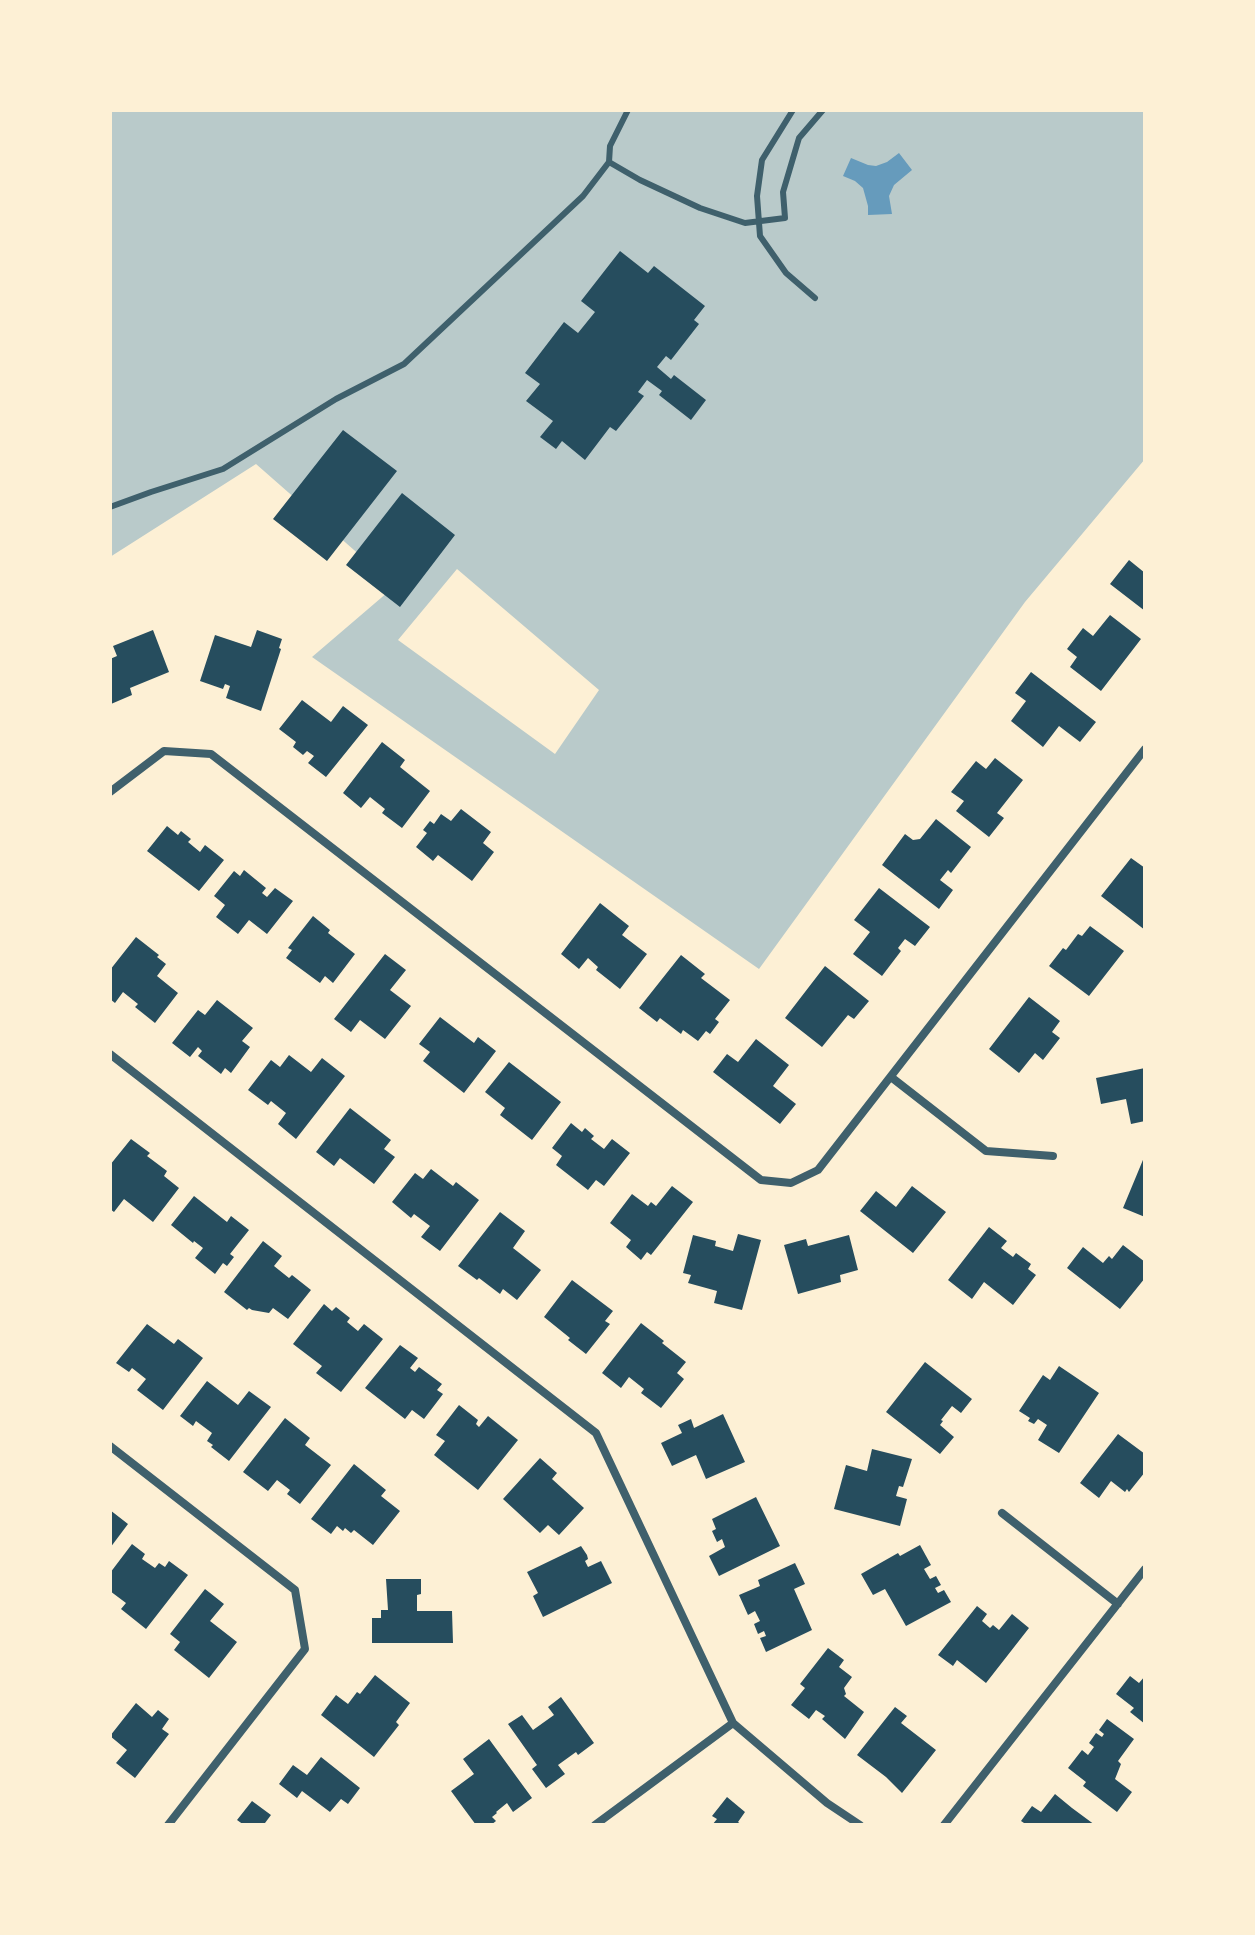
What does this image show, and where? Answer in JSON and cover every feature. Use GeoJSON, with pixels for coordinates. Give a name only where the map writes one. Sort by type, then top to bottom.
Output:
{"type":"FeatureCollection","features":[{"type":"Feature","properties":{"kind":"street"},"geometry":{"type":"LineString","coordinates":[[110,792],[164,751],[211,754],[761,1180],[791,1183],[818,1170],[1145,749]]}},
{"type":"Feature","properties":{"kind":"street"},"geometry":{"type":"LineString","coordinates":[[110,1054],[596,1433],[733,1723],[827,1803],[860,1825]]}},
{"type":"Feature","properties":{"kind":"street"},"geometry":{"type":"LineString","coordinates":[[891,1077],[986,1151],[1053,1156]]}},
{"type":"Feature","properties":{"kind":"street"},"geometry":{"type":"LineString","coordinates":[[110,1446],[295,1590],[305,1649],[168,1825]]}},
{"type":"Feature","properties":{"kind":"street"},"geometry":{"type":"LineString","coordinates":[[1002,1513],[1118,1604]]}},
{"type":"Feature","properties":{"kind":"street"},"geometry":{"type":"LineString","coordinates":[[944,1825],[1145,1569]]}},
{"type":"Feature","properties":{"kind":"street"},"geometry":{"type":"LineString","coordinates":[[595,1825],[733,1723]]}},
{"type":"Feature","properties":{"kind":"lane"},"geometry":{"type":"LineString","coordinates":[[110,507],[223,469],[336,399],[404,364],[583,196],[609,162],[610,146],[628,110]]}},
{"type":"Feature","properties":{"kind":"lane"},"geometry":{"type":"LineString","coordinates":[[793,110],[762,160],[757,196],[760,236],[786,273],[815,298]]}},
{"type":"Feature","properties":{"kind":"lane"},"geometry":{"type":"LineString","coordinates":[[609,162],[700,208],[745,223],[785,218],[783,192],[799,138],[823,110]]}},
{"type":"Feature","properties":{"kind":"shaded area"},"geometry":{"type":"Polygon","coordinates":[[[110,110],[1145,110],[1145,459],[1025,602],[759,969],[312,657],[395,586],[256,464],[110,557],[110,110]],[[457,569],[398,640],[555,754],[599,690],[457,569]]]}},
{"type":"Feature","properties":{"kind":"water"},"geometry":{"type":"Polygon","coordinates":[[[899,153],[912,170],[894,185],[889,196],[892,214],[868,215],[863,188],[843,176],[851,158],[876,166],[899,153]]]}},
{"type":"Feature","properties":{"kind":"building"},"geometry":{"type":"Polygon","coordinates":[[[620,251],[648,273],[654,266],[705,306],[694,320],[699,324],[671,360],[666,356],[657,367],[671,379],[674,375],[706,400],[691,420],[659,395],[662,391],[647,380],[638,392],[644,396],[616,431],[610,427],[585,460],[562,441],[556,449],[540,437],[553,421],[526,401],[540,384],[525,373],[564,322],[578,333],[595,312],[581,301],[620,251]]]}},
{"type":"Feature","properties":{"kind":"building"},"geometry":{"type":"Polygon","coordinates":[[[343,430],[397,471],[327,561],[273,519],[343,430]]]}},
{"type":"Feature","properties":{"kind":"building"},"geometry":{"type":"Polygon","coordinates":[[[402,493],[455,535],[400,607],[346,565],[402,493]]]}},
{"type":"Feature","properties":{"kind":"building"},"geometry":{"type":"Polygon","coordinates":[[[1129,560],[1145,573],[1145,611],[1110,584],[1129,560]]]}},
{"type":"Feature","properties":{"kind":"building"},"geometry":{"type":"Polygon","coordinates":[[[1110,615],[1141,639],[1101,691],[1070,667],[1077,657],[1067,649],[1083,628],[1093,636],[1110,615]]]}},
{"type":"Feature","properties":{"kind":"building"},"geometry":{"type":"Polygon","coordinates":[[[153,630],[169,672],[130,688],[132,695],[111,704],[110,659],[117,656],[113,646],[153,630]]]}},
{"type":"Feature","properties":{"kind":"building"},"geometry":{"type":"Polygon","coordinates":[[[257,630],[282,639],[261,711],[226,698],[230,686],[225,684],[223,689],[200,681],[215,635],[251,647],[257,630]]]}},
{"type":"Feature","properties":{"kind":"building"},"geometry":{"type":"Polygon","coordinates":[[[1031,672],[1096,722],[1080,742],[1059,726],[1043,747],[1011,721],[1026,701],[1015,693],[1031,672]]]}},
{"type":"Feature","properties":{"kind":"building"},"geometry":{"type":"Polygon","coordinates":[[[302,700],[331,722],[343,706],[368,725],[326,777],[308,763],[314,756],[307,751],[303,755],[293,747],[296,742],[279,729],[302,700]]]}},
{"type":"Feature","properties":{"kind":"building"},"geometry":{"type":"Polygon","coordinates":[[[382,742],[405,760],[400,767],[430,791],[402,828],[382,813],[385,809],[370,797],[361,808],[343,793],[382,742]]]}},
{"type":"Feature","properties":{"kind":"building"},"geometry":{"type":"Polygon","coordinates":[[[995,758],[1023,780],[997,813],[1004,818],[989,837],[956,811],[964,801],[951,792],[976,761],[986,769],[995,758]]]}},
{"type":"Feature","properties":{"kind":"building"},"geometry":{"type":"Polygon","coordinates":[[[461,809],[491,832],[483,843],[494,852],[472,881],[438,855],[433,861],[416,847],[427,833],[423,830],[430,821],[434,824],[441,814],[451,821],[461,809]]]}},
{"type":"Feature","properties":{"kind":"building"},"geometry":{"type":"Polygon","coordinates":[[[936,819],[971,847],[951,873],[948,870],[940,880],[953,890],[939,909],[882,865],[905,834],[913,840],[920,839],[936,819]]]}},
{"type":"Feature","properties":{"kind":"building"},"geometry":{"type":"Polygon","coordinates":[[[167,826],[178,835],[181,831],[200,852],[205,845],[224,860],[199,891],[147,851],[167,826]]]}},
{"type":"Feature","properties":{"kind":"building"},"geometry":{"type":"Polygon","coordinates":[[[1131,858],[1145,868],[1145,930],[1101,896],[1131,858]]]}},
{"type":"Feature","properties":{"kind":"building"},"geometry":{"type":"Polygon","coordinates":[[[244,870],[266,888],[262,893],[267,897],[275,888],[293,901],[267,934],[249,920],[238,934],[216,917],[225,905],[214,896],[234,871],[240,876],[244,870]]]}},
{"type":"Feature","properties":{"kind":"building"},"geometry":{"type":"Polygon","coordinates":[[[879,888],[930,927],[915,946],[905,939],[898,948],[901,951],[882,976],[853,954],[870,932],[854,920],[879,888]]]}},
{"type":"Feature","properties":{"kind":"building"},"geometry":{"type":"Polygon","coordinates":[[[600,903],[629,926],[622,935],[647,954],[620,989],[596,970],[598,967],[588,958],[579,969],[561,954],[600,903]]]}},
{"type":"Feature","properties":{"kind":"building"},"geometry":{"type":"Polygon","coordinates":[[[313,916],[330,930],[328,933],[355,954],[333,983],[325,976],[320,983],[286,958],[292,950],[288,948],[313,916]]]}},
{"type":"Feature","properties":{"kind":"building"},"geometry":{"type":"Polygon","coordinates":[[[1090,926],[1124,951],[1089,996],[1049,966],[1063,948],[1066,950],[1078,934],[1082,936],[1090,926]]]}},
{"type":"Feature","properties":{"kind":"building"},"geometry":{"type":"Polygon","coordinates":[[[136,937],[166,964],[157,976],[178,993],[155,1023],[135,1007],[138,1004],[123,992],[115,1003],[110,999],[110,970],[136,937]]]}},
{"type":"Feature","properties":{"kind":"building"},"geometry":{"type":"Polygon","coordinates":[[[385,954],[406,970],[390,990],[411,1006],[385,1039],[360,1020],[351,1032],[334,1019],[385,954]]]}},
{"type":"Feature","properties":{"kind":"building"},"geometry":{"type":"Polygon","coordinates":[[[681,955],[705,974],[701,978],[730,1000],[715,1019],[719,1022],[710,1034],[706,1031],[698,1041],[683,1030],[681,1034],[660,1018],[657,1022],[639,1008],[681,955]]]}},
{"type":"Feature","properties":{"kind":"building"},"geometry":{"type":"Polygon","coordinates":[[[825,966],[869,1001],[854,1019],[848,1015],[822,1047],[785,1018],[825,966]]]}},
{"type":"Feature","properties":{"kind":"building"},"geometry":{"type":"Polygon","coordinates":[[[1029,997],[1060,1021],[1052,1032],[1060,1038],[1043,1060],[1035,1053],[1019,1073],[989,1049],[1029,997]]]}},
{"type":"Feature","properties":{"kind":"building"},"geometry":{"type":"Polygon","coordinates":[[[217,1000],[253,1028],[242,1041],[250,1047],[231,1073],[225,1068],[221,1074],[198,1056],[202,1051],[198,1047],[190,1057],[172,1043],[198,1010],[205,1015],[217,1000]]]}},
{"type":"Feature","properties":{"kind":"building"},"geometry":{"type":"Polygon","coordinates":[[[440,1017],[474,1043],[478,1037],[496,1051],[464,1093],[423,1061],[430,1052],[419,1044],[440,1017]]]}},
{"type":"Feature","properties":{"kind":"building"},"geometry":{"type":"Polygon","coordinates":[[[756,1039],[789,1065],[773,1086],[796,1104],[780,1124],[713,1072],[727,1054],[738,1062],[756,1039]]]}},
{"type":"Feature","properties":{"kind":"building"},"geometry":{"type":"Polygon","coordinates":[[[289,1055],[311,1072],[322,1058],[345,1076],[296,1139],[278,1124],[286,1113],[271,1101],[268,1105],[248,1090],[271,1060],[280,1067],[289,1055]]]}},
{"type":"Feature","properties":{"kind":"building"},"geometry":{"type":"Polygon","coordinates":[[[509,1062],[561,1102],[532,1140],[500,1115],[505,1108],[485,1092],[509,1062]]]}},
{"type":"Feature","properties":{"kind":"building"},"geometry":{"type":"Polygon","coordinates":[[[1145,1068],[1145,1121],[1131,1124],[1126,1099],[1101,1104],[1096,1078],[1145,1068]]]}},
{"type":"Feature","properties":{"kind":"building"},"geometry":{"type":"Polygon","coordinates":[[[350,1108],[391,1140],[384,1149],[395,1157],[374,1184],[340,1158],[334,1166],[316,1152],[350,1108]]]}},
{"type":"Feature","properties":{"kind":"building"},"geometry":{"type":"Polygon","coordinates":[[[571,1123],[582,1132],[585,1128],[594,1136],[591,1139],[604,1149],[612,1139],[630,1153],[604,1186],[596,1180],[588,1190],[556,1165],[562,1156],[552,1148],[571,1123]]]}},
{"type":"Feature","properties":{"kind":"building"},"geometry":{"type":"Polygon","coordinates":[[[131,1139],[150,1153],[147,1156],[167,1171],[164,1176],[179,1188],[153,1222],[124,1199],[114,1212],[110,1209],[110,1165],[131,1139]]]}},
{"type":"Feature","properties":{"kind":"building"},"geometry":{"type":"Polygon","coordinates":[[[1145,1155],[1145,1217],[1123,1208],[1145,1155]]]}},
{"type":"Feature","properties":{"kind":"building"},"geometry":{"type":"Polygon","coordinates":[[[431,1169],[453,1186],[456,1182],[479,1200],[440,1251],[421,1237],[430,1226],[414,1214],[411,1218],[392,1202],[415,1173],[423,1179],[431,1169]]]}},
{"type":"Feature","properties":{"kind":"building"},"geometry":{"type":"Polygon","coordinates":[[[672,1186],[693,1202],[651,1255],[647,1252],[641,1260],[626,1247],[631,1240],[610,1223],[632,1194],[648,1206],[651,1202],[656,1206],[672,1186]]]}},
{"type":"Feature","properties":{"kind":"building"},"geometry":{"type":"Polygon","coordinates":[[[912,1186],[946,1212],[913,1253],[860,1211],[876,1191],[896,1207],[912,1186]]]}},
{"type":"Feature","properties":{"kind":"building"},"geometry":{"type":"Polygon","coordinates":[[[194,1196],[227,1222],[231,1216],[249,1230],[230,1254],[234,1257],[227,1266],[223,1263],[215,1274],[195,1258],[203,1248],[171,1225],[194,1196]]]}},
{"type":"Feature","properties":{"kind":"building"},"geometry":{"type":"Polygon","coordinates":[[[500,1212],[525,1231],[513,1248],[541,1270],[517,1300],[503,1289],[500,1294],[458,1266],[500,1212]]]}},
{"type":"Feature","properties":{"kind":"building"},"geometry":{"type":"Polygon","coordinates":[[[989,1227],[1007,1241],[1001,1248],[1013,1257],[1016,1253],[1031,1264],[1028,1269],[1036,1275],[1013,1305],[984,1282],[972,1299],[948,1280],[989,1227]]]}},
{"type":"Feature","properties":{"kind":"building"},"geometry":{"type":"Polygon","coordinates":[[[738,1234],[761,1240],[742,1310],[714,1303],[717,1291],[688,1283],[691,1275],[683,1273],[693,1235],[716,1241],[715,1246],[733,1251],[738,1234]]]}},
{"type":"Feature","properties":{"kind":"building"},"geometry":{"type":"Polygon","coordinates":[[[849,1235],[858,1270],[840,1275],[841,1282],[798,1294],[784,1245],[806,1239],[808,1246],[849,1235]]]}},
{"type":"Feature","properties":{"kind":"building"},"geometry":{"type":"Polygon","coordinates":[[[263,1241],[282,1256],[274,1266],[311,1290],[288,1319],[273,1308],[269,1313],[247,1310],[224,1292],[263,1241]]]}},
{"type":"Feature","properties":{"kind":"building"},"geometry":{"type":"Polygon","coordinates":[[[1123,1245],[1145,1262],[1145,1278],[1120,1309],[1067,1268],[1083,1247],[1103,1263],[1109,1256],[1112,1259],[1123,1245]]]}},
{"type":"Feature","properties":{"kind":"building"},"geometry":{"type":"Polygon","coordinates":[[[572,1280],[613,1311],[605,1321],[610,1324],[586,1354],[544,1317],[572,1280]]]}},
{"type":"Feature","properties":{"kind":"building"},"geometry":{"type":"Polygon","coordinates":[[[324,1304],[332,1311],[336,1307],[350,1318],[347,1322],[358,1331],[364,1324],[383,1339],[341,1392],[316,1373],[322,1366],[293,1344],[324,1304]]]}},
{"type":"Feature","properties":{"kind":"building"},"geometry":{"type":"Polygon","coordinates":[[[641,1323],[686,1362],[677,1373],[684,1379],[661,1408],[641,1393],[644,1389],[629,1377],[621,1388],[602,1373],[641,1323]]]}},
{"type":"Feature","properties":{"kind":"building"},"geometry":{"type":"Polygon","coordinates":[[[147,1324],[174,1344],[178,1339],[203,1358],[163,1410],[137,1390],[146,1379],[132,1368],[129,1372],[116,1363],[147,1324]]]}},
{"type":"Feature","properties":{"kind":"building"},"geometry":{"type":"Polygon","coordinates":[[[400,1345],[418,1358],[410,1368],[415,1372],[419,1367],[442,1384],[437,1390],[443,1394],[424,1419],[412,1410],[405,1419],[365,1388],[400,1345]]]}},
{"type":"Feature","properties":{"kind":"building"},"geometry":{"type":"Polygon","coordinates":[[[925,1362],[972,1399],[961,1413],[952,1406],[941,1420],[940,1425],[954,1437],[940,1454],[886,1412],[925,1362]]]}},
{"type":"Feature","properties":{"kind":"building"},"geometry":{"type":"Polygon","coordinates":[[[1059,1366],[1099,1393],[1059,1453],[1038,1440],[1047,1425],[1038,1419],[1034,1424],[1028,1421],[1030,1418],[1019,1411],[1043,1375],[1050,1380],[1059,1366]]]}},
{"type":"Feature","properties":{"kind":"building"},"geometry":{"type":"Polygon","coordinates":[[[207,1381],[238,1405],[249,1391],[271,1407],[229,1461],[207,1441],[212,1433],[196,1421],[193,1426],[180,1416],[207,1381]]]}},
{"type":"Feature","properties":{"kind":"building"},"geometry":{"type":"Polygon","coordinates":[[[459,1405],[478,1420],[476,1424],[479,1427],[488,1416],[518,1440],[478,1490],[434,1455],[445,1441],[436,1435],[459,1405]]]}},
{"type":"Feature","properties":{"kind":"building"},"geometry":{"type":"Polygon","coordinates":[[[723,1414],[745,1462],[706,1479],[696,1455],[672,1466],[661,1443],[682,1433],[678,1425],[691,1419],[694,1428],[723,1414]]]}},
{"type":"Feature","properties":{"kind":"building"},"geometry":{"type":"Polygon","coordinates":[[[285,1418],[310,1438],[305,1445],[331,1465],[300,1504],[287,1494],[290,1490],[277,1480],[268,1491],[243,1472],[285,1418]]]}},
{"type":"Feature","properties":{"kind":"building"},"geometry":{"type":"Polygon","coordinates":[[[1118,1434],[1145,1454],[1145,1472],[1129,1492],[1111,1481],[1099,1498],[1080,1483],[1118,1434]]]}},
{"type":"Feature","properties":{"kind":"building"},"geometry":{"type":"Polygon","coordinates":[[[872,1449],[912,1459],[903,1487],[899,1486],[896,1496],[907,1499],[900,1526],[834,1509],[846,1465],[867,1471],[872,1449]]]}},
{"type":"Feature","properties":{"kind":"building"},"geometry":{"type":"Polygon","coordinates":[[[540,1458],[557,1473],[552,1479],[584,1508],[559,1535],[548,1525],[540,1533],[503,1499],[540,1458]]]}},
{"type":"Feature","properties":{"kind":"building"},"geometry":{"type":"Polygon","coordinates":[[[354,1464],[386,1490],[381,1496],[400,1511],[373,1545],[354,1530],[351,1533],[337,1526],[331,1534],[311,1519],[354,1464]]]}},
{"type":"Feature","properties":{"kind":"building"},"geometry":{"type":"Polygon","coordinates":[[[756,1497],[780,1546],[719,1576],[709,1556],[725,1547],[722,1539],[717,1542],[712,1531],[716,1529],[712,1519],[756,1497]]]}},
{"type":"Feature","properties":{"kind":"building"},"geometry":{"type":"Polygon","coordinates":[[[110,1510],[128,1524],[110,1548],[110,1510]]]}},
{"type":"Feature","properties":{"kind":"building"},"geometry":{"type":"Polygon","coordinates":[[[132,1544],[145,1554],[142,1559],[155,1568],[159,1563],[165,1567],[169,1561],[188,1575],[146,1629],[121,1609],[126,1603],[110,1591],[110,1573],[132,1544]]]}},
{"type":"Feature","properties":{"kind":"building"},"geometry":{"type":"Polygon","coordinates":[[[920,1545],[931,1565],[924,1569],[930,1579],[936,1576],[941,1585],[935,1588],[938,1593],[944,1590],[951,1602],[906,1626],[885,1589],[873,1595],[861,1574],[898,1553],[900,1556],[920,1545]]]}},
{"type":"Feature","properties":{"kind":"building"},"geometry":{"type":"Polygon","coordinates":[[[581,1546],[587,1555],[585,1561],[588,1567],[601,1561],[612,1583],[543,1617],[533,1596],[538,1593],[527,1572],[581,1546]]]}},
{"type":"Feature","properties":{"kind":"building"},"geometry":{"type":"Polygon","coordinates":[[[795,1563],[805,1584],[794,1589],[812,1630],[766,1652],[760,1638],[766,1636],[764,1631],[758,1634],[754,1624],[760,1621],[755,1611],[748,1615],[739,1595],[760,1586],[758,1580],[795,1563]]]}},
{"type":"Feature","properties":{"kind":"building"},"geometry":{"type":"Polygon","coordinates":[[[386,1579],[421,1579],[417,1611],[452,1611],[453,1643],[372,1643],[372,1618],[381,1618],[381,1610],[388,1610],[386,1579]]]}},
{"type":"Feature","properties":{"kind":"building"},"geometry":{"type":"Polygon","coordinates":[[[205,1589],[224,1604],[210,1621],[237,1642],[209,1678],[174,1650],[180,1642],[170,1634],[205,1589]]]}},
{"type":"Feature","properties":{"kind":"building"},"geometry":{"type":"Polygon","coordinates":[[[977,1606],[987,1614],[982,1621],[990,1628],[993,1625],[999,1630],[1012,1614],[1029,1628],[986,1683],[957,1660],[953,1666],[938,1655],[977,1606]]]}},
{"type":"Feature","properties":{"kind":"building"},"geometry":{"type":"Polygon","coordinates":[[[828,1648],[844,1660],[839,1667],[852,1677],[844,1688],[844,1696],[864,1712],[845,1739],[816,1710],[809,1719],[791,1705],[805,1688],[800,1684],[828,1648]]]}},
{"type":"Feature","properties":{"kind":"building"},"geometry":{"type":"Polygon","coordinates":[[[375,1675],[410,1703],[396,1722],[399,1725],[374,1757],[321,1715],[336,1695],[348,1704],[375,1675]]]}},
{"type":"Feature","properties":{"kind":"building"},"geometry":{"type":"Polygon","coordinates":[[[1130,1676],[1139,1683],[1145,1676],[1145,1724],[1130,1712],[1134,1708],[1116,1694],[1130,1676]]]}},
{"type":"Feature","properties":{"kind":"building"},"geometry":{"type":"Polygon","coordinates":[[[561,1697],[594,1743],[558,1765],[565,1774],[546,1788],[532,1769],[537,1765],[508,1724],[522,1715],[533,1730],[554,1715],[548,1707],[561,1697]]]}},
{"type":"Feature","properties":{"kind":"building"},"geometry":{"type":"Polygon","coordinates":[[[136,1703],[152,1717],[158,1710],[169,1719],[162,1729],[169,1734],[135,1778],[116,1763],[127,1750],[110,1736],[136,1703]]]}},
{"type":"Feature","properties":{"kind":"building"},"geometry":{"type":"Polygon","coordinates":[[[895,1707],[907,1716],[901,1723],[936,1750],[902,1793],[857,1755],[895,1707]]]}},
{"type":"Feature","properties":{"kind":"building"},"geometry":{"type":"Polygon","coordinates":[[[1107,1719],[1134,1739],[1118,1761],[1121,1764],[1115,1779],[1132,1792],[1117,1812],[1083,1786],[1086,1782],[1068,1768],[1082,1750],[1088,1755],[1094,1747],[1089,1743],[1096,1733],[1102,1737],[1104,1734],[1099,1730],[1107,1719]]]}},
{"type":"Feature","properties":{"kind":"building"},"geometry":{"type":"Polygon","coordinates":[[[489,1739],[532,1798],[513,1812],[507,1803],[492,1817],[496,1821],[491,1825],[476,1825],[451,1791],[474,1774],[463,1759],[489,1739]]]}},
{"type":"Feature","properties":{"kind":"building"},"geometry":{"type":"Polygon","coordinates":[[[321,1757],[360,1788],[348,1804],[341,1799],[330,1812],[302,1791],[297,1798],[279,1784],[293,1765],[307,1775],[321,1757]]]}},
{"type":"Feature","properties":{"kind":"building"},"geometry":{"type":"Polygon","coordinates":[[[1055,1794],[1095,1825],[1027,1825],[1021,1821],[1032,1806],[1041,1812],[1055,1794]]]}},
{"type":"Feature","properties":{"kind":"building"},"geometry":{"type":"Polygon","coordinates":[[[727,1797],[745,1812],[738,1822],[742,1825],[712,1825],[717,1819],[712,1816],[727,1797]]]}},
{"type":"Feature","properties":{"kind":"building"},"geometry":{"type":"Polygon","coordinates":[[[252,1801],[271,1815],[265,1823],[269,1825],[244,1825],[237,1820],[252,1801]]]}}]}
